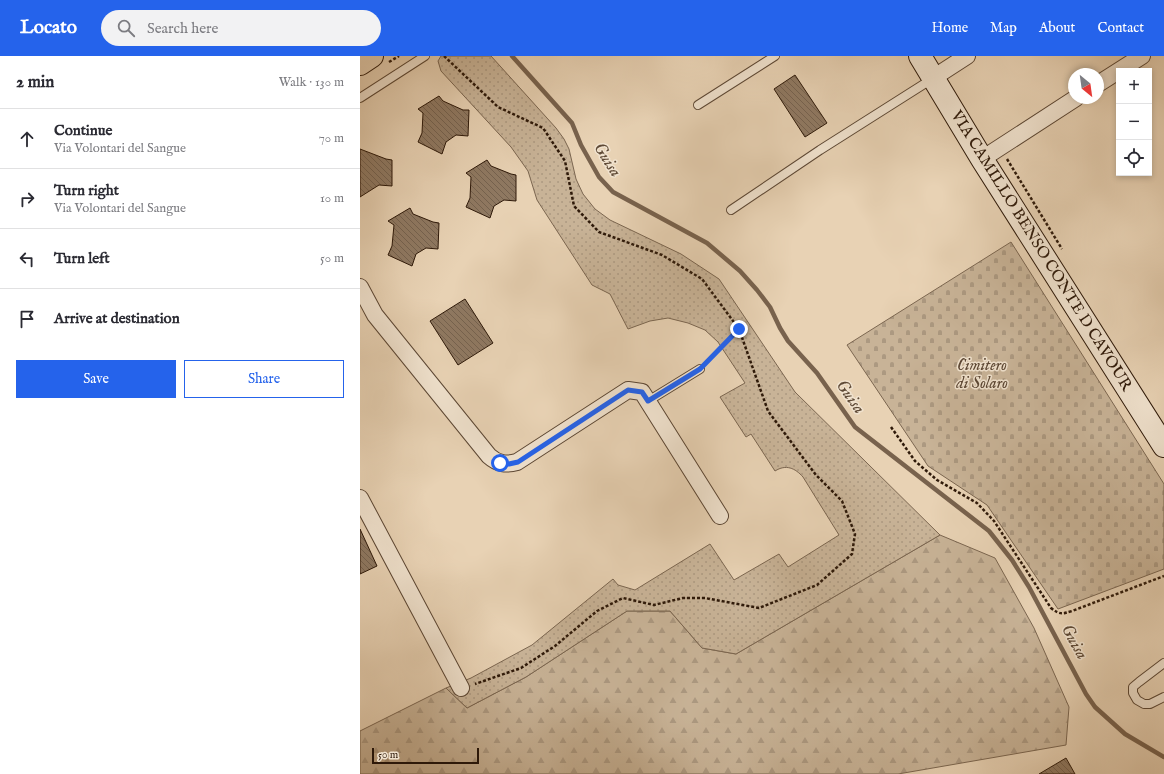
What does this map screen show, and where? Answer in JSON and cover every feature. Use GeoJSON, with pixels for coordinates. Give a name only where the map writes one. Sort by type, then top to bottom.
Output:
{"type":"FeatureCollection","features":[{"type":"Feature","properties":{"kind":"street","name":"VIA CAMILLO BENSO CONTE D CAVOUR"},"geometry":{"type":"LineString","coordinates":[[920,56],[982,159],[1164,446]]}},
{"type":"Feature","properties":{"kind":"street"},"geometry":{"type":"LineString","coordinates":[[933,78],[967,56]]}},
{"type":"Feature","properties":{"kind":"street"},"geometry":{"type":"LineString","coordinates":[[1104,80],[1142,56]]}},
{"type":"Feature","properties":{"kind":"street"},"geometry":{"type":"LineString","coordinates":[[982,159],[1068,103]]}},
{"type":"Feature","properties":{"kind":"street"},"geometry":{"type":"LineString","coordinates":[[360,287],[375,316],[489,456],[494,460],[500,463],[509,464],[518,462],[628,390],[642,392],[720,516]]}},
{"type":"Feature","properties":{"kind":"street"},"geometry":{"type":"LineString","coordinates":[[360,498],[461,688]]}},
{"type":"Feature","properties":{"kind":"lane"},"geometry":{"type":"LineString","coordinates":[[360,98],[425,56]]}},
{"type":"Feature","properties":{"kind":"lane"},"geometry":{"type":"LineString","coordinates":[[698,105],[775,56]]}},
{"type":"Feature","properties":{"kind":"lane"},"geometry":{"type":"LineString","coordinates":[[731,210],[820,150],[933,78]]}},
{"type":"Feature","properties":{"kind":"lane"},"geometry":{"type":"LineString","coordinates":[[648,401],[700,369]]}},
{"type":"Feature","properties":{"kind":"lane"},"geometry":{"type":"LineString","coordinates":[[1164,663],[1139,682],[1134,687],[1133,693],[1137,700],[1144,704],[1150,704],[1164,697]]}},
{"type":"Feature","properties":{"kind":"path"},"geometry":{"type":"LineString","coordinates":[[700,369],[739,329]]}},
{"type":"Feature","properties":{"kind":"path"},"geometry":{"type":"LineString","coordinates":[[891,427],[915,461],[937,480],[977,503],[994,521],[1051,608],[1056,612],[1062,614],[1072,611],[1164,576]]}},
{"type":"Feature","properties":{"kind":"green space"},"geometry":{"type":"Polygon","coordinates":[[[441,56],[491,56],[556,128],[564,139],[569,149],[576,179],[583,194],[595,209],[610,220],[681,254],[719,279],[795,392],[940,535],[736,654],[702,648],[670,611],[627,611],[526,677],[467,708],[446,688],[471,678],[532,645],[613,579],[618,585],[635,590],[710,544],[734,580],[779,554],[788,567],[839,535],[803,477],[794,469],[787,467],[775,471],[751,434],[746,437],[720,397],[745,383],[718,342],[705,330],[688,323],[668,318],[650,321],[628,329],[610,294],[592,285],[537,200],[528,171],[511,147],[441,71],[438,61],[441,56]]]}},
{"type":"Feature","properties":{"kind":"green space","name":"Cimitero di Solaro"},"geometry":{"type":"Polygon","coordinates":[[[1011,242],[1164,484],[1164,569],[1058,609],[987,505],[928,466],[847,345],[1011,242]]]}},
{"type":"Feature","properties":{"kind":"green space"},"geometry":{"type":"Polygon","coordinates":[[[940,535],[995,558],[1034,628],[1069,707],[1066,745],[898,774],[360,774],[360,731],[446,688],[467,708],[526,677],[627,611],[670,611],[702,648],[736,654],[940,535]]]}},
{"type":"Feature","properties":{"kind":"building"},"geometry":{"type":"Polygon","coordinates":[[[795,75],[827,123],[805,137],[774,89],[795,75]]]}},
{"type":"Feature","properties":{"kind":"building"},"geometry":{"type":"Polygon","coordinates":[[[439,96],[443,101],[463,110],[469,110],[468,136],[456,135],[446,142],[442,154],[418,142],[422,133],[423,113],[418,109],[439,96]]]}},
{"type":"Feature","properties":{"kind":"building"},"geometry":{"type":"Polygon","coordinates":[[[360,149],[392,160],[392,186],[379,185],[360,197],[360,149]]]}},
{"type":"Feature","properties":{"kind":"building"},"geometry":{"type":"Polygon","coordinates":[[[487,160],[491,166],[516,175],[516,201],[504,200],[494,206],[490,218],[466,207],[470,198],[471,177],[466,173],[487,160]]]}},
{"type":"Feature","properties":{"kind":"building"},"geometry":{"type":"Polygon","coordinates":[[[410,208],[413,214],[439,223],[438,249],[426,248],[416,254],[412,266],[388,255],[392,246],[394,225],[388,221],[410,208]]]}},
{"type":"Feature","properties":{"kind":"building"},"geometry":{"type":"Polygon","coordinates":[[[465,299],[493,343],[458,365],[430,321],[465,299]]]}},
{"type":"Feature","properties":{"kind":"building"},"geometry":{"type":"Polygon","coordinates":[[[360,529],[377,566],[360,574],[360,529]]]}},
{"type":"Feature","properties":{"kind":"building"},"geometry":{"type":"Polygon","coordinates":[[[1066,758],[1075,774],[1039,774],[1066,758]]]}},
{"type":"Feature","properties":{"kind":"waterway","name":"Guisa"},"geometry":{"type":"LineString","coordinates":[[512,56],[572,123],[581,145],[599,177],[613,192],[707,243],[740,271],[770,307],[788,341],[817,373],[855,427],[989,531],[1012,560],[1029,587],[1086,694],[1095,707],[1125,734],[1164,757]]}},
{"type":"Feature","properties":{"kind":"route"},"geometry":{"type":"LineString","coordinates":[[500,463],[509,464],[518,462],[628,390],[642,392],[648,401],[700,369],[739,329]]}}]}
